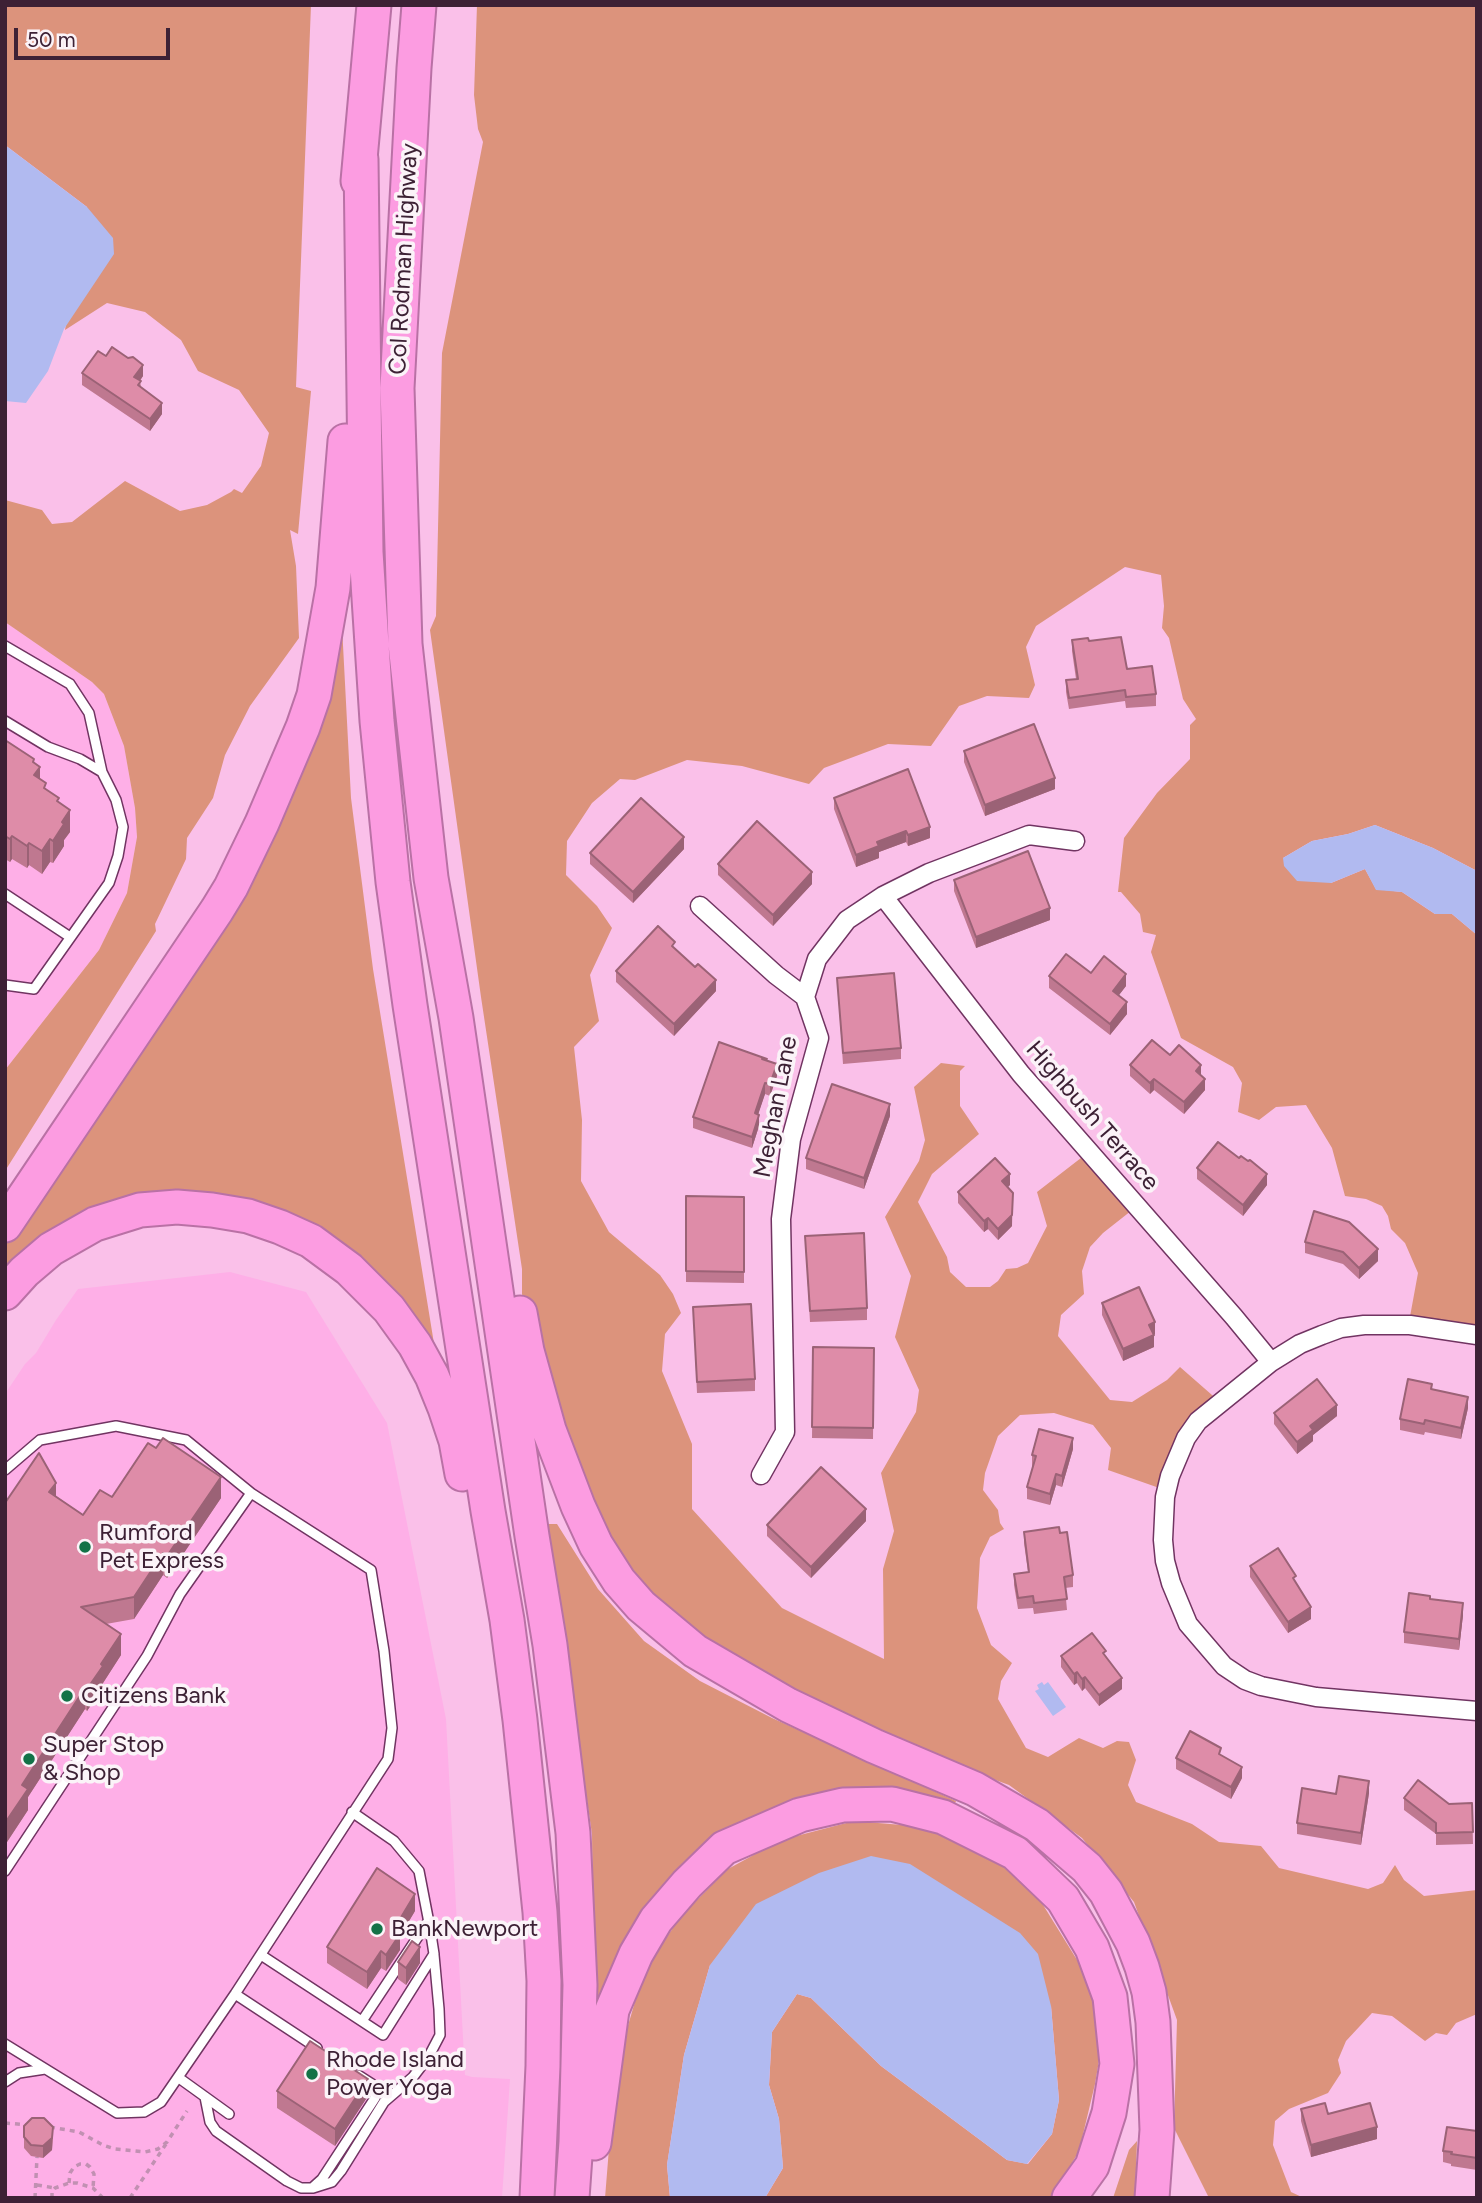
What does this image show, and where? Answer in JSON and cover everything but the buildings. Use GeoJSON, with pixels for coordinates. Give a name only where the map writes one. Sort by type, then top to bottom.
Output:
{"type":"FeatureCollection","features":[{"type":"Feature","properties":{"kind":"highway","name":"Col Rodman Highway"},"geometry":{"type":"LineString","coordinates":[[361,159],[374,5]]}},
{"type":"Feature","properties":{"kind":"highway","name":"Col Rodman Highway"},"geometry":{"type":"LineString","coordinates":[[419,5],[397,388],[400,512],[406,658],[431,878],[456,1018]]}},
{"type":"Feature","properties":{"kind":"highway"},"geometry":{"type":"LineString","coordinates":[[5,1225],[231,887],[262,823],[314,695],[333,588],[339,525],[345,446],[350,246],[361,159]]}},
{"type":"Feature","properties":{"kind":"highway"},"geometry":{"type":"LineString","coordinates":[[361,159],[366,552],[377,721],[404,964],[507,1620],[520,1720],[540,1912],[544,1981],[537,2198]]}},
{"type":"Feature","properties":{"kind":"highway"},"geometry":{"type":"LineString","coordinates":[[456,1018],[550,1645],[573,1833],[580,1985],[572,2198]]}},
{"type":"Feature","properties":{"kind":"highway"},"geometry":{"type":"LineString","coordinates":[[456,1018],[505,1213],[527,1351],[561,1464],[596,1545],[641,1606],[695,1651],[807,1715],[975,1789],[1037,1825],[1087,1868],[1120,1916],[1133,1942],[1149,1992],[1157,2085],[1152,2198]]}},
{"type":"Feature","properties":{"kind":"highway"},"geometry":{"type":"LineString","coordinates":[[5,1293],[51,1249],[95,1224],[141,1210],[177,1207],[212,1210],[248,1216],[312,1241],[349,1269],[389,1309],[415,1345],[432,1376],[456,1441],[505,1731],[515,1828],[520,1922],[522,2067],[518,2198]]}},
{"type":"Feature","properties":{"kind":"highway"},"geometry":{"type":"LineString","coordinates":[[589,2198],[612,2010],[635,1954],[656,1920],[687,1884],[724,1848],[800,1815],[843,1805],[892,1804],[943,1817],[1015,1853],[1063,1899],[1092,1948],[1110,1997],[1117,2064],[1109,2113],[1092,2166],[1069,2198]]}},
{"type":"Feature","properties":{"kind":"street"},"geometry":{"type":"LineString","coordinates":[[700,906],[776,975],[805,997],[817,959],[847,920],[883,896],[941,868],[1029,835],[1075,841]]}},
{"type":"Feature","properties":{"kind":"street","name":"Highbush Terrace"},"geometry":{"type":"LineString","coordinates":[[883,896],[1021,1073],[1271,1362]]}},
{"type":"Feature","properties":{"kind":"street","name":"Meghan Lane"},"geometry":{"type":"LineString","coordinates":[[761,1475],[785,1432],[781,1219],[792,1139],[819,1038],[805,997]]}},
{"type":"Feature","properties":{"kind":"street"},"geometry":{"type":"LineString","coordinates":[[1477,1335],[1410,1325],[1341,1328],[1300,1344],[1271,1362],[1198,1421],[1186,1438],[1170,1476],[1165,1497],[1163,1540],[1171,1583],[1188,1624],[1224,1666],[1245,1680],[1261,1686],[1316,1697],[1477,1711]]}},
{"type":"Feature","properties":{"kind":"lane"},"geometry":{"type":"LineString","coordinates":[[5,646],[70,684],[89,713],[102,772],[116,800],[123,827],[118,856],[109,883],[34,989],[5,985]]}},
{"type":"Feature","properties":{"kind":"lane"},"geometry":{"type":"LineString","coordinates":[[5,721],[48,747],[80,759],[102,772]]}},
{"type":"Feature","properties":{"kind":"lane"},"geometry":{"type":"LineString","coordinates":[[5,894],[70,937]]}},
{"type":"Feature","properties":{"kind":"lane"},"geometry":{"type":"LineString","coordinates":[[5,1470],[40,1440],[116,1426],[187,1440],[251,1493],[371,1570],[384,1651],[392,1728],[388,1759],[261,1955],[161,2102],[144,2112],[117,2113],[5,2043]]}},
{"type":"Feature","properties":{"kind":"lane"},"geometry":{"type":"LineString","coordinates":[[5,1871],[147,1656],[180,1594],[251,1493]]}},
{"type":"Feature","properties":{"kind":"lane"},"geometry":{"type":"LineString","coordinates":[[205,2096],[210,2122],[216,2132],[287,2181],[300,2188],[312,2188],[332,2182],[384,2102],[413,2077],[429,2056],[439,2035],[439,2009],[434,1954],[419,1871],[394,1841],[352,1812]]}},
{"type":"Feature","properties":{"kind":"lane"},"geometry":{"type":"LineString","coordinates":[[362,2021],[429,1920]]}},
{"type":"Feature","properties":{"kind":"lane"},"geometry":{"type":"LineString","coordinates":[[261,1955],[383,2035],[434,1954]]}},
{"type":"Feature","properties":{"kind":"lane"},"geometry":{"type":"LineString","coordinates":[[235,1994],[330,2056]]}},
{"type":"Feature","properties":{"kind":"lane"},"geometry":{"type":"LineString","coordinates":[[5,2082],[19,2073],[46,2069]]}},
{"type":"Feature","properties":{"kind":"lane"},"geometry":{"type":"LineString","coordinates":[[312,2188],[322,2179],[375,2098],[376,2091],[372,2084],[351,2070]]}},
{"type":"Feature","properties":{"kind":"lane"},"geometry":{"type":"LineString","coordinates":[[179,2078],[229,2114]]}},
{"type":"Feature","properties":{"kind":"path"},"geometry":{"type":"LineString","coordinates":[[130,2198],[187,2110]]}},
{"type":"Feature","properties":{"kind":"path"},"geometry":{"type":"LineString","coordinates":[[5,2123],[33,2126]]}},
{"type":"Feature","properties":{"kind":"path"},"geometry":{"type":"LineString","coordinates":[[46,2127],[79,2132],[103,2145],[131,2152],[145,2152],[167,2142]]}},
{"type":"Feature","properties":{"kind":"path"},"geometry":{"type":"LineString","coordinates":[[35,2198],[37,2157]]}},
{"type":"Feature","properties":{"kind":"path"},"geometry":{"type":"LineString","coordinates":[[69,2183],[74,2167],[86,2164],[94,2174],[93,2188]]}},
{"type":"Feature","properties":{"kind":"path"},"geometry":{"type":"LineString","coordinates":[[36,2185],[55,2188],[77,2183],[93,2188],[103,2198]]}},
{"type":"Feature","properties":{"kind":"path"},"geometry":{"type":"LineString","coordinates":[[52,2198],[55,2188]]}},
{"type":"Feature","properties":{"kind":"path"},"geometry":{"type":"LineString","coordinates":[[114,2198],[120,2198]]}},
{"type":"Feature","properties":{"kind":"shaded area"},"geometry":{"type":"Polygon","coordinates":[[[5,5],[311,5],[296,387],[311,391],[298,534],[290,530],[296,566],[299,638],[250,706],[225,755],[213,798],[187,838],[186,859],[155,924],[156,931],[5,1171],[5,1070],[99,950],[127,893],[137,837],[135,808],[124,746],[104,694],[92,682],[5,622],[5,500],[42,510],[52,524],[72,522],[125,481],[180,511],[207,505],[234,489],[242,493],[261,466],[269,433],[239,390],[198,371],[181,340],[145,312],[107,303],[65,330],[87,207],[5,145],[5,5]]]}},
{"type":"Feature","properties":{"kind":"shaded area"},"geometry":{"type":"Polygon","coordinates":[[[477,5],[1477,5],[1477,871],[1433,848],[1375,825],[1312,841],[1283,858],[1331,883],[1365,869],[1376,889],[1402,892],[1435,914],[1452,914],[1477,935],[1477,1336],[1409,1322],[1418,1273],[1405,1243],[1391,1229],[1382,1206],[1366,1199],[1345,1196],[1332,1148],[1306,1105],[1276,1107],[1259,1120],[1238,1112],[1242,1083],[1233,1067],[1181,1038],[1151,952],[1156,935],[1143,932],[1140,914],[1121,892],[1118,892],[1124,838],[1157,793],[1190,759],[1190,725],[1196,719],[1183,699],[1169,638],[1162,628],[1164,606],[1161,575],[1125,567],[1036,626],[1026,647],[1035,685],[1029,698],[987,696],[959,706],[931,746],[888,744],[824,768],[809,784],[742,766],[687,760],[635,780],[620,779],[592,803],[567,841],[566,875],[597,906],[612,928],[590,975],[599,1021],[574,1047],[582,1120],[581,1181],[609,1232],[660,1275],[673,1294],[681,1313],[665,1334],[662,1371],[692,1444],[692,1509],[782,1608],[884,1659],[883,1569],[894,1531],[881,1473],[916,1412],[919,1390],[895,1337],[911,1276],[885,1217],[919,1161],[925,1140],[914,1087],[941,1063],[965,1066],[960,1071],[960,1106],[979,1134],[932,1174],[918,1202],[947,1257],[950,1272],[966,1287],[990,1287],[1006,1269],[1028,1263],[1047,1226],[1037,1192],[1090,1151],[1136,1207],[1090,1247],[1082,1271],[1084,1294],[1061,1315],[1058,1336],[1110,1400],[1132,1402],[1167,1380],[1180,1367],[1220,1402],[1199,1423],[1165,1490],[1108,1470],[1111,1448],[1093,1425],[1054,1413],[1020,1415],[998,1436],[985,1473],[983,1490],[998,1510],[1004,1529],[990,1537],[980,1558],[977,1608],[991,1645],[1012,1663],[1001,1681],[998,1699],[1026,1748],[1048,1757],[1079,1738],[1103,1748],[1117,1741],[1129,1742],[1136,1760],[1128,1785],[1136,1802],[1192,1824],[1219,1842],[1261,1846],[1279,1868],[1368,1889],[1383,1883],[1395,1865],[1404,1880],[1424,1896],[1477,1890],[1477,2014],[1456,2023],[1447,2035],[1436,2033],[1425,2041],[1392,2016],[1372,2013],[1346,2041],[1338,2060],[1341,2073],[1328,2093],[1289,2109],[1275,2121],[1273,2145],[1291,2192],[1304,2198],[1209,2198],[1174,2128],[1177,2020],[1134,1902],[1082,1838],[1009,1785],[912,1749],[828,1709],[678,1628],[614,1552],[566,1469],[522,1294],[522,1269],[430,630],[436,616],[442,353],[483,142],[478,129],[474,95],[477,5]]]}},
{"type":"Feature","properties":{"kind":"shaded area"},"geometry":{"type":"Polygon","coordinates":[[[5,622],[92,682],[104,694],[124,746],[135,808],[137,837],[127,893],[99,950],[5,1070],[5,622]]]}},
{"type":"Feature","properties":{"kind":"shaded area"},"geometry":{"type":"Polygon","coordinates":[[[342,626],[351,798],[373,969],[437,1362],[328,1245],[168,1201],[5,1270],[5,1246],[227,913],[342,626]]]}},
{"type":"Feature","properties":{"kind":"shaded area"},"geometry":{"type":"Polygon","coordinates":[[[230,1272],[306,1292],[387,1423],[446,1719],[465,2075],[510,2079],[502,2198],[5,2198],[5,1394],[78,1289],[230,1272]]]}},
{"type":"Feature","properties":{"kind":"shaded area"},"geometry":{"type":"Polygon","coordinates":[[[546,1524],[557,1524],[598,1589],[644,1641],[700,1681],[772,1718],[956,1801],[952,1810],[735,1828],[608,2000],[594,2000],[592,1834],[546,1524]]]}},
{"type":"Feature","properties":{"kind":"shaded area"},"geometry":{"type":"Polygon","coordinates":[[[854,1821],[914,1826],[984,1850],[1032,1887],[1095,1989],[1104,2031],[1095,2084],[1079,2151],[1052,2197],[765,2198],[783,2168],[779,2119],[769,2085],[772,2032],[797,1994],[811,1998],[881,2066],[1007,2160],[1028,2164],[1052,2134],[1059,2100],[1051,2006],[710,1965],[684,2055],[667,2165],[670,2198],[605,2198],[622,2046],[644,1971],[681,1916],[728,1869],[781,1840],[854,1821]]]}},
{"type":"Feature","properties":{"kind":"shaded area"},"geometry":{"type":"Polygon","coordinates":[[[1137,2141],[1135,2198],[1113,2198],[1129,2150],[1137,2141]]]}},
{"type":"Feature","properties":{"kind":"water"},"geometry":{"type":"Polygon","coordinates":[[[5,145],[87,207],[113,238],[114,254],[64,329],[48,371],[26,403],[5,401],[5,145]]]}},
{"type":"Feature","properties":{"kind":"water"},"geometry":{"type":"Polygon","coordinates":[[[1375,825],[1433,848],[1477,871],[1477,935],[1452,914],[1435,914],[1402,892],[1376,890],[1365,869],[1331,883],[1297,881],[1284,866],[1283,858],[1312,841],[1375,825]]]}},
{"type":"Feature","properties":{"kind":"water"},"geometry":{"type":"Polygon","coordinates":[[[1042,1682],[1044,1685],[1048,1682],[1066,1707],[1053,1716],[1035,1691],[1039,1689],[1037,1685],[1042,1682]]]}},
{"type":"Feature","properties":{"kind":"water"},"geometry":{"type":"Polygon","coordinates":[[[871,1856],[910,1864],[1020,1933],[1038,1954],[1051,2006],[1059,2100],[1052,2134],[1027,2164],[1007,2160],[881,2066],[811,1998],[797,1994],[772,2032],[769,2085],[779,2119],[783,2168],[765,2198],[670,2198],[667,2165],[684,2055],[710,1965],[756,1904],[819,1873],[871,1856]]]}},
{"type":"Feature","properties":{"kind":"place","name":"Rumford Pet Express"},"geometry":{"type":"Point","coordinates":[85,1547]}},
{"type":"Feature","properties":{"kind":"place","name":"Citizens Bank"},"geometry":{"type":"Point","coordinates":[67,1696]}},
{"type":"Feature","properties":{"kind":"place","name":"Super Stop & Shop"},"geometry":{"type":"Point","coordinates":[29,1759]}},
{"type":"Feature","properties":{"kind":"place","name":"BankNewport"},"geometry":{"type":"Point","coordinates":[377,1929]}},
{"type":"Feature","properties":{"kind":"place","name":"Rhode Island Power Yoga"},"geometry":{"type":"Point","coordinates":[312,2074]}}]}
